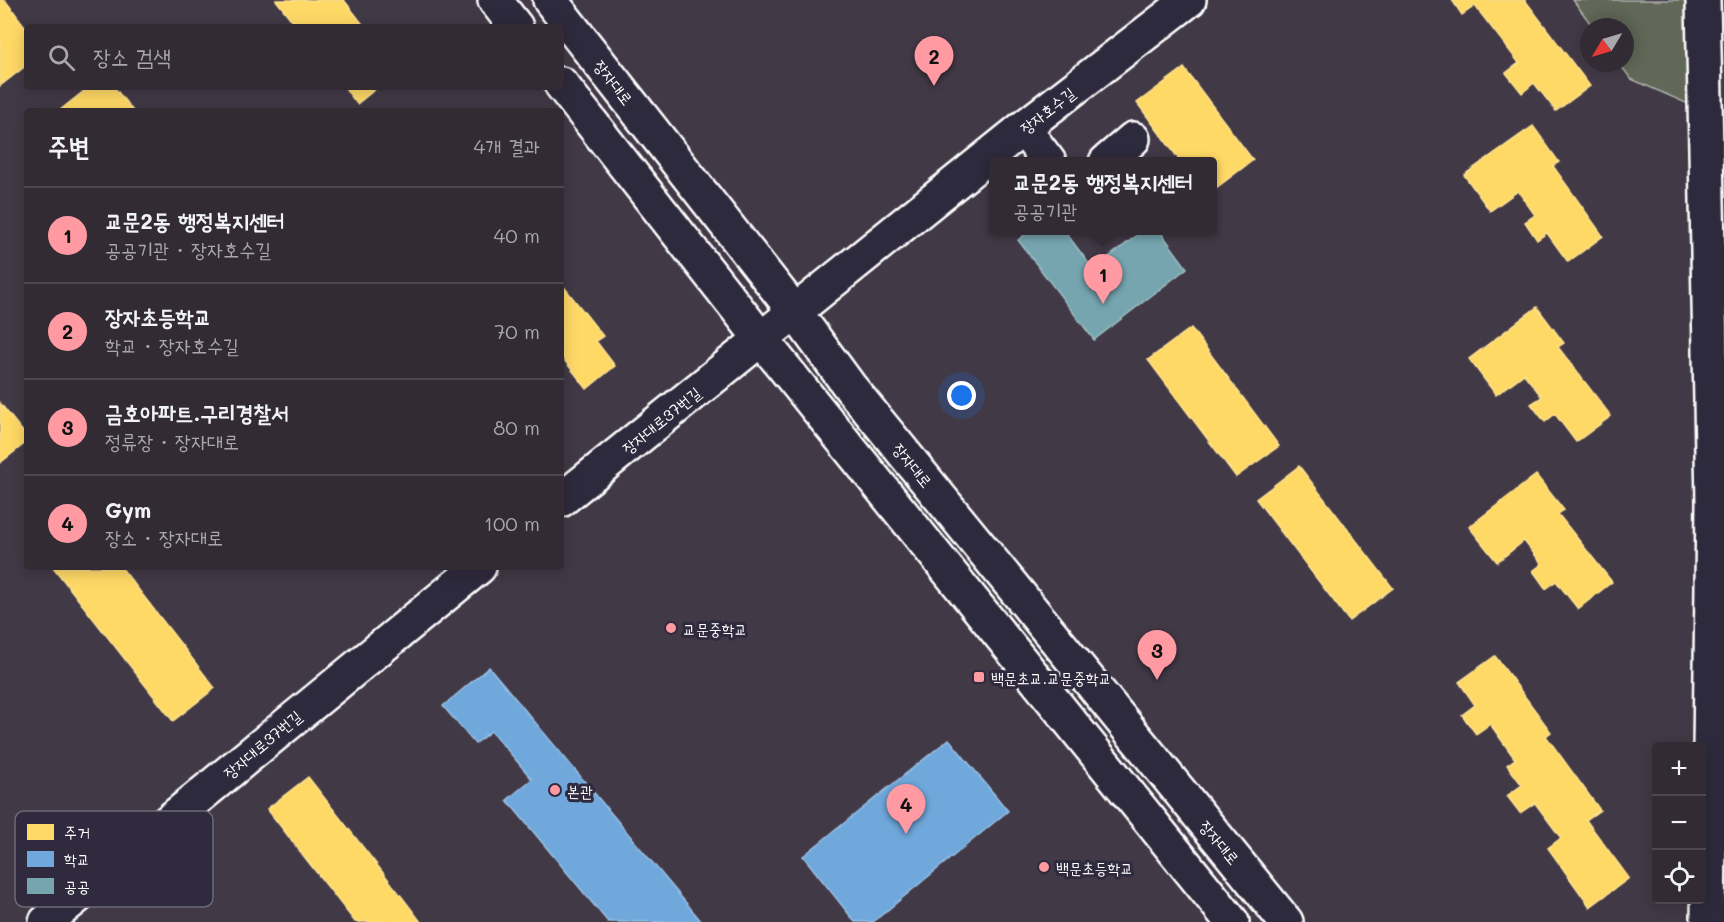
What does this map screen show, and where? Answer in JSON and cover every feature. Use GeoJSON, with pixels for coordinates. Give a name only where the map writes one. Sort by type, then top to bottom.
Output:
{"type":"FeatureCollection","features":[{"type":"Feature","properties":{"kind":"street"},"geometry":{"type":"LineString","coordinates":[[495,0],[514,24]]}},
{"type":"Feature","properties":{"kind":"street","name":"장자대로"},"geometry":{"type":"LineString","coordinates":[[550,0],[795,312],[857,397],[1286,922]]}},
{"type":"Feature","properties":{"kind":"street","name":"장자호수길"},"geometry":{"type":"LineString","coordinates":[[761,339],[1023,128],[1190,0]]}},
{"type":"Feature","properties":{"kind":"street"},"geometry":{"type":"LineString","coordinates":[[1708,922],[1719,500],[1710,6]]}},
{"type":"Feature","properties":{"kind":"street"},"geometry":{"type":"LineString","coordinates":[[564,88],[761,339],[1232,922]]}},
{"type":"Feature","properties":{"kind":"street"},"geometry":{"type":"LineString","coordinates":[[1023,128],[1045,157]]}},
{"type":"Feature","properties":{"kind":"street"},"geometry":{"type":"LineString","coordinates":[[1112,157],[1133,139]]}},
{"type":"Feature","properties":{"kind":"street","name":"장자대로37번길"},"geometry":{"type":"LineString","coordinates":[[564,498],[761,339]]}},
{"type":"Feature","properties":{"kind":"street","name":"장자대로37번길"},"geometry":{"type":"LineString","coordinates":[[181,811],[475,570]]}},
{"type":"Feature","properties":{"kind":"street","name":"장자대로37번길"},"geometry":{"type":"LineString","coordinates":[[46,922],[64,907]]}},
{"type":"Feature","properties":{"kind":"green space"},"geometry":{"type":"Polygon","coordinates":[[[1573,0],[1692,0],[1694,15],[1688,104],[1631,79],[1626,72],[1634,72],[1634,18],[1586,18],[1573,0]]]}},
{"type":"Feature","properties":{"kind":"building: 주거"},"geometry":{"type":"Polygon","coordinates":[[[0,0],[5,0],[24,25],[24,67],[0,86],[0,0]]]}},
{"type":"Feature","properties":{"kind":"building: 주거"},"geometry":{"type":"Polygon","coordinates":[[[276,0],[344,0],[363,24],[295,24],[276,0]]]}},
{"type":"Feature","properties":{"kind":"building: 주거"},"geometry":{"type":"Polygon","coordinates":[[[1452,0],[1525,0],[1590,86],[1556,111],[1534,83],[1522,93],[1506,73],[1519,63],[1475,6],[1462,15],[1452,0]]]}},
{"type":"Feature","properties":{"kind":"building: 주거"},"geometry":{"type":"Polygon","coordinates":[[[1184,68],[1253,160],[1217,187],[1217,157],[1177,157],[1137,103],[1184,68]]]}},
{"type":"Feature","properties":{"kind":"building: 주거"},"geometry":{"type":"Polygon","coordinates":[[[85,90],[116,90],[131,108],[63,108],[85,90]]]}},
{"type":"Feature","properties":{"kind":"building: 주거"},"geometry":{"type":"Polygon","coordinates":[[[346,90],[374,90],[357,104],[346,90]]]}},
{"type":"Feature","properties":{"kind":"building: 주거"},"geometry":{"type":"Polygon","coordinates":[[[1533,126],[1559,162],[1553,166],[1603,236],[1568,262],[1547,233],[1537,240],[1525,222],[1535,215],[1518,191],[1490,211],[1464,175],[1533,126]]]}},
{"type":"Feature","properties":{"kind":"building: 주거"},"geometry":{"type":"Polygon","coordinates":[[[564,287],[603,336],[596,341],[615,366],[587,389],[564,360],[564,287]]]}},
{"type":"Feature","properties":{"kind":"building: 주거"},"geometry":{"type":"Polygon","coordinates":[[[1537,307],[1564,343],[1558,347],[1611,416],[1576,442],[1555,414],[1545,422],[1531,404],[1542,397],[1524,374],[1496,395],[1469,359],[1537,307]]]}},
{"type":"Feature","properties":{"kind":"building: 주거"},"geometry":{"type":"Polygon","coordinates":[[[1191,328],[1279,446],[1236,477],[1148,360],[1191,328]]]}},
{"type":"Feature","properties":{"kind":"building: 주거"},"geometry":{"type":"Polygon","coordinates":[[[0,403],[24,433],[24,444],[0,463],[0,403]]]}},
{"type":"Feature","properties":{"kind":"building: 주거"},"geometry":{"type":"Polygon","coordinates":[[[1299,466],[1393,588],[1349,621],[1256,499],[1299,466]]]}},
{"type":"Feature","properties":{"kind":"building: 주거"},"geometry":{"type":"Polygon","coordinates":[[[1536,475],[1564,510],[1558,514],[1612,582],[1578,609],[1556,581],[1546,589],[1533,571],[1542,564],[1524,541],[1497,562],[1469,527],[1536,475]]]}},
{"type":"Feature","properties":{"kind":"building: 주거"},"geometry":{"type":"Polygon","coordinates":[[[55,570],[123,570],[215,688],[173,721],[55,570]]]}},
{"type":"Feature","properties":{"kind":"building: 주거"},"geometry":{"type":"Polygon","coordinates":[[[1495,656],[1551,732],[1546,736],[1600,810],[1586,820],[1629,878],[1590,907],[1548,848],[1561,838],[1535,803],[1520,813],[1507,796],[1522,785],[1507,765],[1515,759],[1490,724],[1476,734],[1462,715],[1475,705],[1459,682],[1495,656]]]}},
{"type":"Feature","properties":{"kind":"building: 주거"},"geometry":{"type":"Polygon","coordinates":[[[308,777],[421,922],[355,922],[267,809],[308,777]]]}},
{"type":"Feature","properties":{"kind":"building: 학교","name":"본관"},"geometry":{"type":"Polygon","coordinates":[[[489,667],[702,922],[608,922],[507,800],[532,779],[491,731],[475,744],[443,706],[489,667]]]}},
{"type":"Feature","properties":{"kind":"building: 학교"},"geometry":{"type":"Polygon","coordinates":[[[949,739],[1008,811],[873,922],[855,922],[803,856],[949,739]]]}},
{"type":"Feature","properties":{"kind":"building: 공공"},"geometry":{"type":"Polygon","coordinates":[[[1024,235],[1068,235],[1093,269],[1137,235],[1163,235],[1187,268],[1094,340],[1018,240],[1024,235]]]}},
{"type":"Feature","properties":{"kind":"place","name":"장자초등학교"},"geometry":{"type":"Point","coordinates":[934,86]}},
{"type":"Feature","properties":{"kind":"place","name":"교문2동 행정복지센터"},"geometry":{"type":"Point","coordinates":[1103,304]}},
{"type":"Feature","properties":{"kind":"place","name":"교문중학교"},"geometry":{"type":"Point","coordinates":[671,628]}},
{"type":"Feature","properties":{"kind":"place","name":"백문초교.교문중학교"},"geometry":{"type":"Point","coordinates":[979,677]}},
{"type":"Feature","properties":{"kind":"place","name":"금호아파트.구리경찰서"},"geometry":{"type":"Point","coordinates":[1157,680]}},
{"type":"Feature","properties":{"kind":"place","name":"본관"},"geometry":{"type":"Point","coordinates":[555,790]}},
{"type":"Feature","properties":{"kind":"place","name":"Gym"},"geometry":{"type":"Point","coordinates":[906,834]}},
{"type":"Feature","properties":{"kind":"place","name":"백문초등학교"},"geometry":{"type":"Point","coordinates":[1044,867]}}]}
